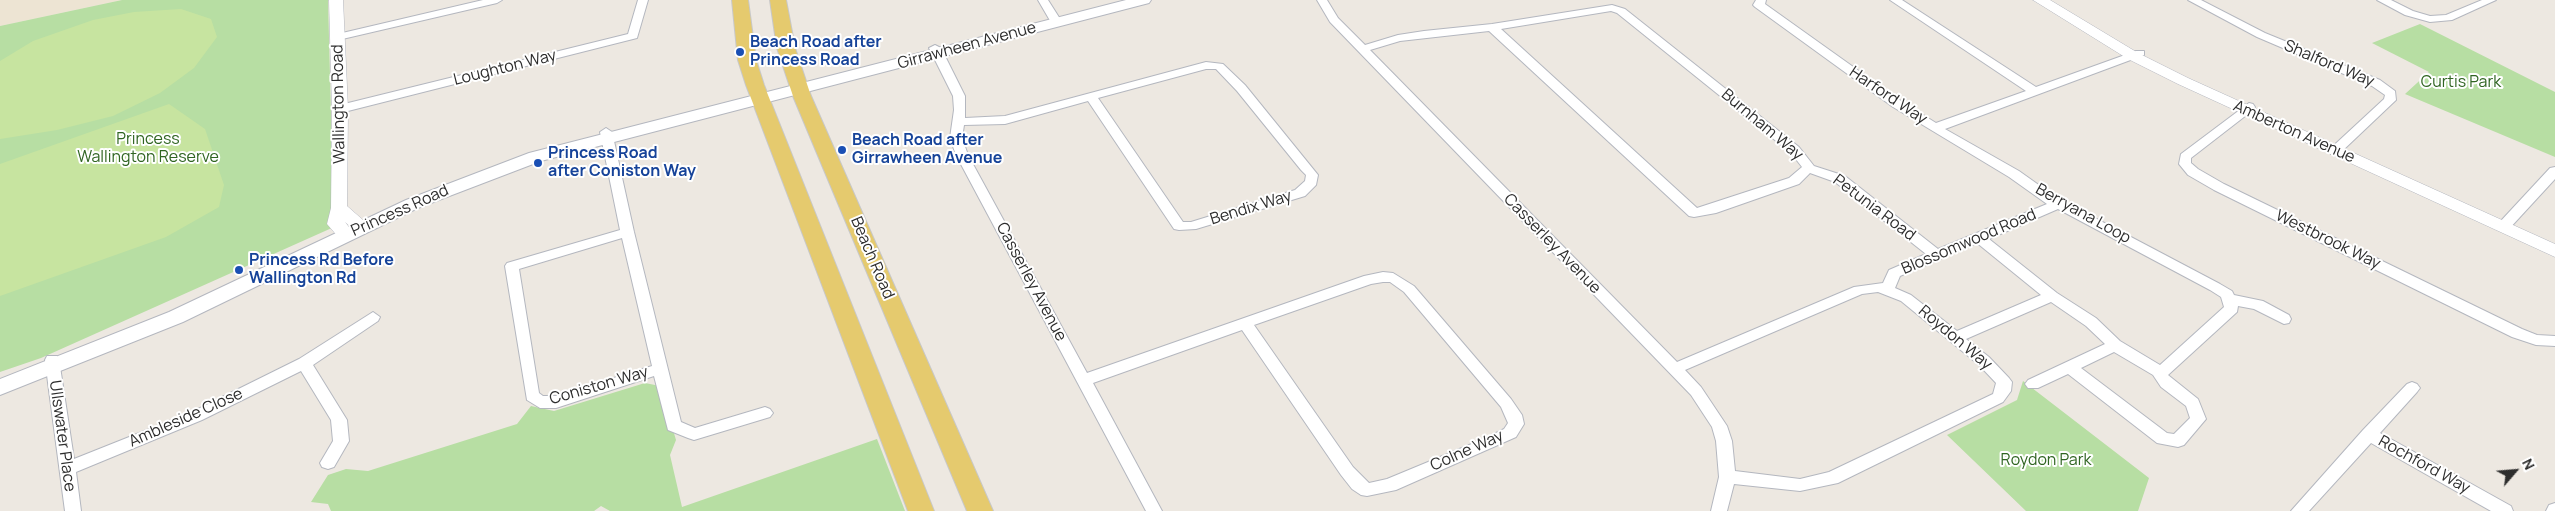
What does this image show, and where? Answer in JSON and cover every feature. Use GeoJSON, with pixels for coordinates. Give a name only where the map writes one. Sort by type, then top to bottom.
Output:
{"type":"FeatureCollection","features":[{"type":"Feature","properties":{"kind":"main road"},"geometry":{"type":"LineString","coordinates":[[740,0],[747,60],[759,96],[921,511]]}},
{"type":"Feature","properties":{"kind":"main road","name":"Beach Road"},"geometry":{"type":"LineString","coordinates":[[778,0],[786,48],[798,86],[980,511]]}},
{"type":"Feature","properties":{"kind":"main road","name":"Girrawheen Avenue"},"geometry":{"type":"LineString","coordinates":[[759,96],[1054,20],[1124,0]]}},
{"type":"Feature","properties":{"kind":"main road","name":"Girrawheen Avenue"},"geometry":{"type":"LineString","coordinates":[[1054,20],[1144,0]]}},
{"type":"Feature","properties":{"kind":"main road","name":"Princess Road"},"geometry":{"type":"LineString","coordinates":[[0,386],[172,311],[352,229],[454,179],[533,152],[759,96]]}},
{"type":"Feature","properties":{"kind":"main road","name":"Princess Road"},"geometry":{"type":"LineString","coordinates":[[0,379],[52,364]]}},
{"type":"Feature","properties":{"kind":"street","name":"Wallington Road"},"geometry":{"type":"LineString","coordinates":[[336,0],[340,109],[339,208],[336,224],[352,229]]}},
{"type":"Feature","properties":{"kind":"street"},"geometry":{"type":"LineString","coordinates":[[338,37],[498,0]]}},
{"type":"Feature","properties":{"kind":"street","name":"Loughton Way"},"geometry":{"type":"LineString","coordinates":[[340,109],[633,36],[643,0]]}},
{"type":"Feature","properties":{"kind":"street"},"geometry":{"type":"LineString","coordinates":[[1043,0],[1054,20]]}},
{"type":"Feature","properties":{"kind":"street","name":"Casserley Avenue"},"geometry":{"type":"LineString","coordinates":[[1322,0],[1334,20],[1696,392],[1719,426],[1726,454],[1727,477],[1724,497],[1719,511]]}},
{"type":"Feature","properties":{"kind":"street","name":"Harford Way"},"geometry":{"type":"LineString","coordinates":[[1761,0],[1759,5],[1764,9],[1897,104],[1936,128],[2136,54]]}},
{"type":"Feature","properties":{"kind":"street"},"geometry":{"type":"LineString","coordinates":[[1895,0],[2036,92]]}},
{"type":"Feature","properties":{"kind":"street","name":"Amberton Avenue"},"geometry":{"type":"LineString","coordinates":[[2040,0],[2136,54],[2247,108],[2505,225],[2555,245]]}},
{"type":"Feature","properties":{"kind":"street","name":"Amberton Avenue"},"geometry":{"type":"LineString","coordinates":[[2050,0],[2136,54]]}},
{"type":"Feature","properties":{"kind":"street","name":"Shalford Way"},"geometry":{"type":"LineString","coordinates":[[2192,0],[2261,35],[2376,83],[2391,94],[2390,100],[2337,149]]}},
{"type":"Feature","properties":{"kind":"street"},"geometry":{"type":"LineString","coordinates":[[2382,0],[2409,13],[2430,19],[2448,18],[2491,0]]}},
{"type":"Feature","properties":{"kind":"street","name":"Burnham Way"},"geometry":{"type":"LineString","coordinates":[[1363,49],[1415,35],[1492,27],[1612,8],[1621,11],[1795,150],[1808,164],[1808,168],[1794,181],[1711,210],[1694,213],[1675,192],[1492,27]]}},
{"type":"Feature","properties":{"kind":"street","name":"Casserley Avenue"},"geometry":{"type":"LineString","coordinates":[[936,51],[959,96],[959,122],[956,138],[962,155],[1154,511]]}},
{"type":"Feature","properties":{"kind":"street","name":"Bendix Way"},"geometry":{"type":"LineString","coordinates":[[959,122],[1005,120],[1206,65],[1219,66],[1241,88],[1306,167],[1312,175],[1311,182],[1300,192],[1191,226],[1179,226],[1091,97]]}},
{"type":"Feature","properties":{"kind":"street","name":"Westbrook Way"},"geometry":{"type":"LineString","coordinates":[[2247,108],[2185,157],[2185,164],[2193,172],[2219,187],[2517,333],[2536,340],[2555,340]]}},
{"type":"Feature","properties":{"kind":"street","name":"Berryana Loop"},"geometry":{"type":"LineString","coordinates":[[1936,128],[2014,174],[2059,204],[2215,287],[2227,294],[2230,299],[2258,305],[2284,319]]}},
{"type":"Feature","properties":{"kind":"street","name":"Coniston Way"},"geometry":{"type":"LineString","coordinates":[[606,134],[660,369],[556,402],[540,402],[532,396],[512,266],[627,232]]}},
{"type":"Feature","properties":{"kind":"street","name":"Petunia Road"},"geometry":{"type":"LineString","coordinates":[[1808,168],[1840,179],[1937,256]]}},
{"type":"Feature","properties":{"kind":"street"},"geometry":{"type":"LineString","coordinates":[[2505,225],[2555,171]]}},
{"type":"Feature","properties":{"kind":"street","name":"Blossomwood Road"},"geometry":{"type":"LineString","coordinates":[[1888,288],[1894,273],[2059,204]]}},
{"type":"Feature","properties":{"kind":"street","name":"Amberton Avenue"},"geometry":{"type":"LineString","coordinates":[[2505,225],[2555,251]]}},
{"type":"Feature","properties":{"kind":"street"},"geometry":{"type":"LineString","coordinates":[[1979,238],[2052,296],[2090,322],[2115,346],[2148,367],[2158,371],[2166,370],[2232,308],[2230,299]]}},
{"type":"Feature","properties":{"kind":"street","name":"Colne Way"},"geometry":{"type":"LineString","coordinates":[[1084,380],[1369,279],[1393,278],[1409,289],[1480,373],[1514,415],[1516,424],[1510,433],[1492,442],[1390,485],[1367,490],[1358,484],[1347,471],[1245,323]]}},
{"type":"Feature","properties":{"kind":"street"},"geometry":{"type":"LineString","coordinates":[[1674,368],[1802,316],[1859,290],[1870,287],[1888,288]]}},
{"type":"Feature","properties":{"kind":"street","name":"Roydon Way"},"geometry":{"type":"LineString","coordinates":[[1727,477],[1800,485],[1816,483],[1859,466],[1998,398],[2003,391],[2004,382],[1998,374],[1906,298],[1888,288]]}},
{"type":"Feature","properties":{"kind":"street"},"geometry":{"type":"LineString","coordinates":[[1955,338],[2052,296]]}},
{"type":"Feature","properties":{"kind":"street","name":"Ambleside Close"},"geometry":{"type":"LineString","coordinates":[[66,468],[197,416],[304,363],[373,317]]}},
{"type":"Feature","properties":{"kind":"street"},"geometry":{"type":"LineString","coordinates":[[2033,384],[2115,346]]}},
{"type":"Feature","properties":{"kind":"street"},"geometry":{"type":"LineString","coordinates":[[304,363],[339,420],[341,441],[328,463]]}},
{"type":"Feature","properties":{"kind":"street","name":"Ullswater Place"},"geometry":{"type":"LineString","coordinates":[[52,364],[73,511]]}},
{"type":"Feature","properties":{"kind":"street"},"geometry":{"type":"LineString","coordinates":[[2070,367],[2163,439],[2178,441],[2198,419],[2193,403],[2166,383],[2158,371]]}},
{"type":"Feature","properties":{"kind":"street"},"geometry":{"type":"LineString","coordinates":[[660,369],[674,426],[694,434],[766,412]]}},
{"type":"Feature","properties":{"kind":"street","name":"Rochford Way"},"geometry":{"type":"LineString","coordinates":[[2298,511],[2412,388]]}},
{"type":"Feature","properties":{"kind":"street","name":"Rochford Way"},"geometry":{"type":"LineString","coordinates":[[2369,434],[2505,511]]}},
{"type":"Feature","properties":{"kind":"shaded area"},"geometry":{"type":"Polygon","coordinates":[[[0,0],[122,0],[0,26],[0,0]]]}},
{"type":"Feature","properties":{"kind":"green space","name":"Princess Wallington Reserve"},"geometry":{"type":"Polygon","coordinates":[[[122,0],[328,0],[334,227],[41,358],[0,372],[0,26],[122,0]]]}},
{"type":"Feature","properties":{"kind":"green space"},"geometry":{"type":"Polygon","coordinates":[[[181,9],[211,19],[217,37],[194,68],[160,93],[113,116],[57,130],[0,139],[0,61],[33,41],[93,20],[134,12],[181,9]]]}},
{"type":"Feature","properties":{"kind":"green space","name":"Curtis Park"},"geometry":{"type":"Polygon","coordinates":[[[2420,24],[2555,92],[2555,157],[2405,94],[2429,72],[2372,43],[2420,24]]]}},
{"type":"Feature","properties":{"kind":"green space"},"geometry":{"type":"Polygon","coordinates":[[[169,104],[205,129],[224,185],[219,207],[166,237],[0,296],[0,164],[169,104]]]}},
{"type":"Feature","properties":{"kind":"green space","name":"Roydon Park"},"geometry":{"type":"Polygon","coordinates":[[[2023,381],[2149,478],[2138,511],[2026,511],[1947,435],[2017,400],[2023,381]]]}},
{"type":"Feature","properties":{"kind":"green space"},"geometry":{"type":"Polygon","coordinates":[[[645,383],[660,386],[676,440],[670,455],[682,507],[877,439],[905,511],[610,511],[601,506],[594,511],[331,511],[328,504],[311,502],[328,475],[346,469],[368,471],[517,424],[531,406],[554,411],[645,383]]]}},
{"type":"Feature","properties":{"kind":"place","name":"Beach Road after Princess Road"},"geometry":{"type":"Point","coordinates":[740,52]}},
{"type":"Feature","properties":{"kind":"place","name":"Beach Road after Girrawheen Avenue"},"geometry":{"type":"Point","coordinates":[842,150]}},
{"type":"Feature","properties":{"kind":"place","name":"Princess Road after Coniston Way"},"geometry":{"type":"Point","coordinates":[538,163]}},
{"type":"Feature","properties":{"kind":"place","name":"Princess Rd Before Wallington Rd"},"geometry":{"type":"Point","coordinates":[239,270]}}]}
